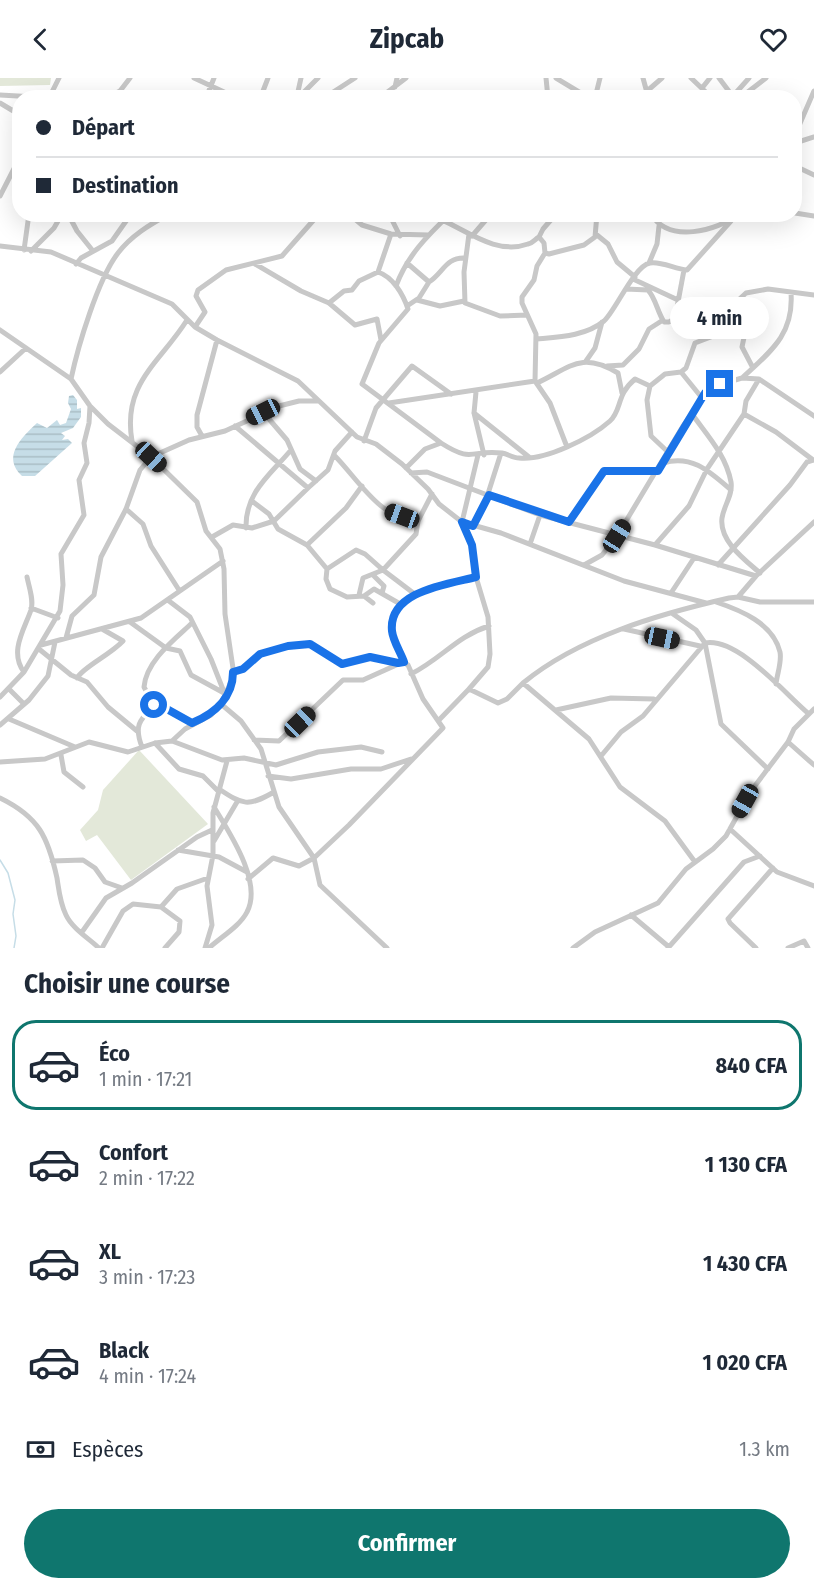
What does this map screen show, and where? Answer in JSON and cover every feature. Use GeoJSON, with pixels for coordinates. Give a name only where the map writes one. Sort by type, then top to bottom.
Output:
{"type":"FeatureCollection","features":[{"type":"Feature","properties":{"kind":"street"},"geometry":{"type":"LineString","coordinates":[[121,90],[130,78]]}},
{"type":"Feature","properties":{"kind":"street"},"geometry":{"type":"LineString","coordinates":[[194,78],[220,90]]}},
{"type":"Feature","properties":{"kind":"street"},"geometry":{"type":"LineString","coordinates":[[209,90],[214,78]]}},
{"type":"Feature","properties":{"kind":"street"},"geometry":{"type":"LineString","coordinates":[[305,90],[318,78]]}},
{"type":"Feature","properties":{"kind":"street"},"geometry":{"type":"LineString","coordinates":[[336,90],[355,78]]}},
{"type":"Feature","properties":{"kind":"street"},"geometry":{"type":"LineString","coordinates":[[395,87],[397,78]]}},
{"type":"Feature","properties":{"kind":"street"},"geometry":{"type":"LineString","coordinates":[[390,90],[406,78]]}},
{"type":"Feature","properties":{"kind":"street"},"geometry":{"type":"LineString","coordinates":[[556,78],[576,90]]}},
{"type":"Feature","properties":{"kind":"street"},"geometry":{"type":"LineString","coordinates":[[643,78],[646,89],[662,78]]}},
{"type":"Feature","properties":{"kind":"street"},"geometry":{"type":"LineString","coordinates":[[691,78],[702,88],[710,78]]}},
{"type":"Feature","properties":{"kind":"street"},"geometry":{"type":"LineString","coordinates":[[739,90],[749,78]]}},
{"type":"Feature","properties":{"kind":"street"},"geometry":{"type":"LineString","coordinates":[[750,90],[765,78]]}},
{"type":"Feature","properties":{"kind":"street"},"geometry":{"type":"LineString","coordinates":[[802,119],[814,91]]}},
{"type":"Feature","properties":{"kind":"street"},"geometry":{"type":"LineString","coordinates":[[0,195],[12,172]]}},
{"type":"Feature","properties":{"kind":"street"},"geometry":{"type":"LineString","coordinates":[[24,250],[28,222]]}},
{"type":"Feature","properties":{"kind":"street"},"geometry":{"type":"LineString","coordinates":[[31,251],[57,222]]}},
{"type":"Feature","properties":{"kind":"street"},"geometry":{"type":"LineString","coordinates":[[72,222],[93,251]]}},
{"type":"Feature","properties":{"kind":"street"},"geometry":{"type":"LineString","coordinates":[[76,264],[116,237],[126,222]]}},
{"type":"Feature","properties":{"kind":"street"},"geometry":{"type":"LineString","coordinates":[[71,379],[78,347],[106,275],[116,256],[134,236],[156,222]]}},
{"type":"Feature","properties":{"kind":"street"},"geometry":{"type":"LineString","coordinates":[[195,327],[205,312],[196,296],[198,290],[226,270],[282,256],[313,222]]}},
{"type":"Feature","properties":{"kind":"street"},"geometry":{"type":"LineString","coordinates":[[358,222],[400,236],[418,233],[428,235]]}},
{"type":"Feature","properties":{"kind":"street"},"geometry":{"type":"LineString","coordinates":[[393,222],[400,236]]}},
{"type":"Feature","properties":{"kind":"street"},"geometry":{"type":"LineString","coordinates":[[396,286],[407,263],[428,235],[443,222]]}},
{"type":"Feature","properties":{"kind":"street"},"geometry":{"type":"LineString","coordinates":[[448,222],[486,242],[513,247],[530,244],[539,237],[549,222]]}},
{"type":"Feature","properties":{"kind":"street"},"geometry":{"type":"LineString","coordinates":[[464,301],[465,258],[471,235],[483,222]]}},
{"type":"Feature","properties":{"kind":"street"},"geometry":{"type":"LineString","coordinates":[[597,222],[597,235]]}},
{"type":"Feature","properties":{"kind":"street"},"geometry":{"type":"LineString","coordinates":[[656,222],[659,226],[678,232],[691,232],[727,222]]}},
{"type":"Feature","properties":{"kind":"street"},"geometry":{"type":"LineString","coordinates":[[604,366],[623,365],[639,349],[649,329],[663,320],[672,321],[684,270],[709,247],[730,222]]}},
{"type":"Feature","properties":{"kind":"street"},"geometry":{"type":"LineString","coordinates":[[586,361],[595,348],[602,322],[634,278],[649,263],[657,244],[659,226]]}},
{"type":"Feature","properties":{"kind":"street"},"geometry":{"type":"LineString","coordinates":[[329,303],[344,291],[352,290],[359,281],[378,272],[391,234]]}},
{"type":"Feature","properties":{"kind":"street"},"geometry":{"type":"LineString","coordinates":[[545,254],[584,245],[597,235]]}},
{"type":"Feature","properties":{"kind":"street"},"geometry":{"type":"LineString","coordinates":[[597,235],[608,244],[617,262],[634,278],[678,302],[733,304]]}},
{"type":"Feature","properties":{"kind":"street"},"geometry":{"type":"LineString","coordinates":[[539,237],[544,243],[545,254],[537,266],[534,280],[522,297],[537,339],[536,382],[550,403],[567,447]]}},
{"type":"Feature","properties":{"kind":"street"},"geometry":{"type":"LineString","coordinates":[[0,246],[51,252],[170,303],[195,327],[294,379],[352,432],[364,441],[376,444],[409,471],[444,508],[462,522],[530,544],[624,581],[706,603]]}},
{"type":"Feature","properties":{"kind":"street"},"geometry":{"type":"LineString","coordinates":[[407,306],[417,300],[429,282],[449,261],[454,258],[465,258]]}},
{"type":"Feature","properties":{"kind":"street"},"geometry":{"type":"LineString","coordinates":[[407,263],[429,282]]}},
{"type":"Feature","properties":{"kind":"street"},"geometry":{"type":"LineString","coordinates":[[649,263],[684,270]]}},
{"type":"Feature","properties":{"kind":"street"},"geometry":{"type":"LineString","coordinates":[[255,264],[301,291],[329,303],[356,325],[377,319],[381,341]]}},
{"type":"Feature","properties":{"kind":"street"},"geometry":{"type":"LineString","coordinates":[[378,272],[396,286],[407,306],[406,314],[381,341],[362,381],[382,399],[458,454],[501,453],[519,458],[556,453],[584,440],[611,421],[617,412],[622,393],[618,373],[586,361],[576,362],[536,382],[389,403]]}},
{"type":"Feature","properties":{"kind":"street"},"geometry":{"type":"LineString","coordinates":[[626,290],[648,290],[654,297],[663,320]]}},
{"type":"Feature","properties":{"kind":"street"},"geometry":{"type":"LineString","coordinates":[[669,453],[651,436],[647,400],[650,386],[664,374],[681,372],[686,368],[695,343],[716,335],[733,304],[746,293],[756,290],[814,295]]}},
{"type":"Feature","properties":{"kind":"street"},"geometry":{"type":"LineString","coordinates":[[742,378],[775,347],[788,327],[792,293]]}},
{"type":"Feature","properties":{"kind":"street"},"geometry":{"type":"LineString","coordinates":[[417,300],[440,306],[464,301],[488,314],[527,315]]}},
{"type":"Feature","properties":{"kind":"street"},"geometry":{"type":"LineString","coordinates":[[733,304],[746,328],[742,347],[753,368]]}},
{"type":"Feature","properties":{"kind":"street"},"geometry":{"type":"LineString","coordinates":[[132,442],[130,412],[144,374],[170,346],[187,320]]}},
{"type":"Feature","properties":{"kind":"street"},"geometry":{"type":"LineString","coordinates":[[537,339],[572,335],[602,322]]}},
{"type":"Feature","properties":{"kind":"street"},"geometry":{"type":"LineString","coordinates":[[0,330],[71,379],[90,406],[151,457],[197,502],[203,524],[220,549],[223,561],[225,614],[233,672],[221,705],[211,715],[192,723],[172,741]]}},
{"type":"Feature","properties":{"kind":"street"},"geometry":{"type":"LineString","coordinates":[[202,436],[197,428],[197,416],[217,340]]}},
{"type":"Feature","properties":{"kind":"street"},"geometry":{"type":"LineString","coordinates":[[0,372],[26,348]]}},
{"type":"Feature","properties":{"kind":"street"},"geometry":{"type":"LineString","coordinates":[[364,441],[370,418],[382,399],[415,366],[452,395]]}},
{"type":"Feature","properties":{"kind":"street"},"geometry":{"type":"LineString","coordinates":[[681,372],[702,398]]}},
{"type":"Feature","properties":{"kind":"street"},"geometry":{"type":"LineString","coordinates":[[584,565],[602,555],[617,536],[702,398],[715,385],[742,378],[759,379],[814,416]]}},
{"type":"Feature","properties":{"kind":"street"},"geometry":{"type":"LineString","coordinates":[[622,393],[636,379],[650,386]]}},
{"type":"Feature","properties":{"kind":"street"},"geometry":{"type":"LineString","coordinates":[[655,545],[689,506],[707,470],[744,414],[746,401],[759,379]]}},
{"type":"Feature","properties":{"kind":"street"},"geometry":{"type":"LineString","coordinates":[[439,720],[488,667],[490,654],[489,626],[476,577],[472,545],[462,522],[481,455],[474,413],[476,392]]}},
{"type":"Feature","properties":{"kind":"street"},"geometry":{"type":"LineString","coordinates":[[66,638],[72,616],[94,595],[100,556],[126,509],[140,470],[151,457],[202,436],[235,426],[293,401],[319,401]]}},
{"type":"Feature","properties":{"kind":"street"},"geometry":{"type":"LineString","coordinates":[[0,697],[24,672],[58,618],[63,585],[61,554],[84,515],[79,480],[87,463],[84,443],[90,406]]}},
{"type":"Feature","properties":{"kind":"street"},"geometry":{"type":"LineString","coordinates":[[263,412],[282,432],[300,469],[316,481]]}},
{"type":"Feature","properties":{"kind":"street"},"geometry":{"type":"LineString","coordinates":[[474,413],[529,457]]}},
{"type":"Feature","properties":{"kind":"street"},"geometry":{"type":"LineString","coordinates":[[692,414],[719,450],[730,477],[731,490],[722,522],[732,549],[758,574]]}},
{"type":"Feature","properties":{"kind":"street"},"geometry":{"type":"LineString","coordinates":[[744,414],[776,432],[813,460]]}},
{"type":"Feature","properties":{"kind":"street"},"geometry":{"type":"LineString","coordinates":[[235,426],[308,488]]}},
{"type":"Feature","properties":{"kind":"street"},"geometry":{"type":"LineString","coordinates":[[212,537],[234,525],[246,528],[274,521],[331,467],[334,455],[352,432]]}},
{"type":"Feature","properties":{"kind":"street"},"geometry":{"type":"LineString","coordinates":[[409,471],[425,449],[441,442]]}},
{"type":"Feature","properties":{"kind":"street"},"geometry":{"type":"LineString","coordinates":[[246,528],[247,514],[263,479],[291,450]]}},
{"type":"Feature","properties":{"kind":"street"},"geometry":{"type":"LineString","coordinates":[[473,526],[489,495],[501,453]]}},
{"type":"Feature","properties":{"kind":"street"},"geometry":{"type":"LineString","coordinates":[[334,455],[382,508],[418,520]]}},
{"type":"Feature","properties":{"kind":"street"},"geometry":{"type":"LineString","coordinates":[[663,463],[679,459],[707,470],[731,490]]}},
{"type":"Feature","properties":{"kind":"street"},"geometry":{"type":"LineString","coordinates":[[718,565],[790,485],[807,462],[813,460]]}},
{"type":"Feature","properties":{"kind":"street"},"geometry":{"type":"LineString","coordinates":[[409,471],[427,472],[540,514],[655,545],[718,565],[758,574]]}},
{"type":"Feature","properties":{"kind":"street"},"geometry":{"type":"LineString","coordinates":[[569,522],[604,471],[658,471]]}},
{"type":"Feature","properties":{"kind":"street"},"geometry":{"type":"LineString","coordinates":[[308,544],[346,508],[362,486]]}},
{"type":"Feature","properties":{"kind":"street"},"geometry":{"type":"LineString","coordinates":[[362,596],[363,578],[374,576],[383,570],[416,534],[418,520],[432,494]]}},
{"type":"Feature","properties":{"kind":"street"},"geometry":{"type":"LineString","coordinates":[[252,501],[282,531],[308,544],[327,569],[326,579],[330,589],[347,597],[362,596],[374,589],[402,605]]}},
{"type":"Feature","properties":{"kind":"street"},"geometry":{"type":"LineString","coordinates":[[126,509],[143,524],[151,546],[179,590]]}},
{"type":"Feature","properties":{"kind":"street"},"geometry":{"type":"LineString","coordinates":[[530,544],[540,514]]}},
{"type":"Feature","properties":{"kind":"street"},"geometry":{"type":"LineString","coordinates":[[738,597],[758,574],[814,522]]}},
{"type":"Feature","properties":{"kind":"street"},"geometry":{"type":"LineString","coordinates":[[327,569],[356,550],[365,554],[416,595]]}},
{"type":"Feature","properties":{"kind":"street"},"geometry":{"type":"LineString","coordinates":[[671,592],[694,558]]}},
{"type":"Feature","properties":{"kind":"street"},"geometry":{"type":"LineString","coordinates":[[40,647],[130,622],[169,601],[179,590],[223,561]]}},
{"type":"Feature","properties":{"kind":"street"},"geometry":{"type":"LineString","coordinates":[[374,576],[384,586],[382,593]]}},
{"type":"Feature","properties":{"kind":"street"},"geometry":{"type":"LineString","coordinates":[[24,672],[19,666],[17,656],[21,631],[32,608],[27,577]]}},
{"type":"Feature","properties":{"kind":"street"},"geometry":{"type":"LineString","coordinates":[[248,879],[273,858],[299,866],[314,858],[441,730],[443,726],[423,699],[411,674],[401,663],[392,633],[394,615],[402,605],[416,595],[476,577]]}},
{"type":"Feature","properties":{"kind":"street"},"geometry":{"type":"LineString","coordinates":[[362,596],[373,603]]}},
{"type":"Feature","properties":{"kind":"street"},"geometry":{"type":"LineString","coordinates":[[470,688],[498,702],[507,699],[523,683],[557,659],[642,620],[673,614],[706,603],[738,597],[760,602],[814,602]]}},
{"type":"Feature","properties":{"kind":"street"},"geometry":{"type":"LineString","coordinates":[[169,601],[186,613],[192,623],[212,660],[225,695]]}},
{"type":"Feature","properties":{"kind":"street"},"geometry":{"type":"LineString","coordinates":[[714,602],[751,615],[776,644],[780,658],[776,684]]}},
{"type":"Feature","properties":{"kind":"street"},"geometry":{"type":"LineString","coordinates":[[32,608],[58,618]]}},
{"type":"Feature","properties":{"kind":"street"},"geometry":{"type":"LineString","coordinates":[[673,614],[696,630],[703,645],[721,724],[768,769]]}},
{"type":"Feature","properties":{"kind":"street"},"geometry":{"type":"LineString","coordinates":[[130,622],[166,648],[182,653],[191,675],[225,695]]}},
{"type":"Feature","properties":{"kind":"street"},"geometry":{"type":"LineString","coordinates":[[192,623],[166,648],[144,680],[147,697],[192,723]]}},
{"type":"Feature","properties":{"kind":"street"},"geometry":{"type":"LineString","coordinates":[[411,674],[436,660],[455,641],[489,626]]}},
{"type":"Feature","properties":{"kind":"street"},"geometry":{"type":"LineString","coordinates":[[77,678],[82,671],[113,652],[123,641],[102,629]]}},
{"type":"Feature","properties":{"kind":"street"},"geometry":{"type":"LineString","coordinates":[[573,948],[595,932],[658,903],[695,862],[713,849],[730,829],[751,791],[788,742],[799,722],[812,712],[735,650],[718,643],[703,645],[624,629]]}},
{"type":"Feature","properties":{"kind":"street"},"geometry":{"type":"LineString","coordinates":[[0,725],[24,704],[48,676],[55,642]]}},
{"type":"Feature","properties":{"kind":"street"},"geometry":{"type":"LineString","coordinates":[[233,672],[243,669],[260,654],[288,646],[310,644],[342,664],[370,657],[401,663]]}},
{"type":"Feature","properties":{"kind":"street"},"geometry":{"type":"LineString","coordinates":[[601,756],[621,732],[643,716],[654,699],[703,645]]}},
{"type":"Feature","properties":{"kind":"street"},"geometry":{"type":"LineString","coordinates":[[40,647],[77,678],[87,682],[108,707],[137,731],[142,747]]}},
{"type":"Feature","properties":{"kind":"street"},"geometry":{"type":"LineString","coordinates":[[254,740],[279,741],[344,680],[363,680],[401,663]]}},
{"type":"Feature","properties":{"kind":"street"},"geometry":{"type":"LineString","coordinates":[[342,664],[344,680]]}},
{"type":"Feature","properties":{"kind":"street"},"geometry":{"type":"LineString","coordinates":[[523,683],[582,732],[601,756],[620,787],[665,821],[695,862]]}},
{"type":"Feature","properties":{"kind":"street"},"geometry":{"type":"LineString","coordinates":[[9,689],[24,704]]}},
{"type":"Feature","properties":{"kind":"street"},"geometry":{"type":"LineString","coordinates":[[556,710],[610,698],[654,699]]}},
{"type":"Feature","properties":{"kind":"street"},"geometry":{"type":"LineString","coordinates":[[137,731],[142,718],[156,703]]}},
{"type":"Feature","properties":{"kind":"street"},"geometry":{"type":"LineString","coordinates":[[221,705],[241,722],[262,752],[282,813],[314,858],[323,889],[371,930],[387,948]]}},
{"type":"Feature","properties":{"kind":"street"},"geometry":{"type":"LineString","coordinates":[[9,719],[75,747]]}},
{"type":"Feature","properties":{"kind":"street"},"geometry":{"type":"LineString","coordinates":[[0,762],[61,755],[75,747],[96,742],[128,752],[155,743],[172,741],[227,760],[244,758],[283,764],[318,752],[361,747],[382,752]]}},
{"type":"Feature","properties":{"kind":"street"},"geometry":{"type":"LineString","coordinates":[[788,742],[814,765]]}},
{"type":"Feature","properties":{"kind":"street"},"geometry":{"type":"LineString","coordinates":[[155,743],[179,770],[203,776],[219,790],[237,801],[254,803],[274,792]]}},
{"type":"Feature","properties":{"kind":"street"},"geometry":{"type":"LineString","coordinates":[[61,755],[64,772],[83,787]]}},
{"type":"Feature","properties":{"kind":"street"},"geometry":{"type":"LineString","coordinates":[[268,776],[291,779],[351,769],[381,769],[414,758]]}},
{"type":"Feature","properties":{"kind":"street"},"geometry":{"type":"LineString","coordinates":[[207,948],[212,921],[207,886],[213,855],[214,807],[227,760]]}},
{"type":"Feature","properties":{"kind":"street"},"geometry":{"type":"LineString","coordinates":[[0,798],[21,808],[36,823],[46,840],[64,913],[82,932],[100,948],[130,905],[161,907],[177,918],[181,925],[177,936],[165,948]]}},
{"type":"Feature","properties":{"kind":"street"},"geometry":{"type":"LineString","coordinates":[[213,842],[237,801]]}},
{"type":"Feature","properties":{"kind":"street"},"geometry":{"type":"LineString","coordinates":[[207,948],[248,911],[250,896],[247,872],[214,807]]}},
{"type":"Feature","properties":{"kind":"street"},"geometry":{"type":"LineString","coordinates":[[730,829],[781,874],[813,884]]}},
{"type":"Feature","properties":{"kind":"street"},"geometry":{"type":"LineString","coordinates":[[82,932],[100,903],[178,850],[212,830]]}},
{"type":"Feature","properties":{"kind":"street"},"geometry":{"type":"LineString","coordinates":[[178,850],[227,859],[247,872]]}},
{"type":"Feature","properties":{"kind":"street"},"geometry":{"type":"LineString","coordinates":[[631,915],[668,947],[742,864],[760,856]]}},
{"type":"Feature","properties":{"kind":"street"},"geometry":{"type":"LineString","coordinates":[[52,861],[83,860],[95,867],[105,882],[122,888]]}},
{"type":"Feature","properties":{"kind":"street"},"geometry":{"type":"LineString","coordinates":[[756,948],[728,919],[773,868]]}},
{"type":"Feature","properties":{"kind":"street"},"geometry":{"type":"LineString","coordinates":[[161,907],[177,889],[208,878]]}},
{"type":"Feature","properties":{"kind":"street"},"geometry":{"type":"LineString","coordinates":[[788,948],[804,941],[808,948]]}},
{"type":"Feature","properties":{"kind":"shaded area"},"geometry":{"type":"Polygon","coordinates":[[[0,78],[51,78],[50,85],[0,86],[0,78]]]}},
{"type":"Feature","properties":{"kind":"shaded area"},"geometry":{"type":"Polygon","coordinates":[[[139,750],[208,824],[131,880],[97,835],[86,841],[80,830],[98,810],[103,790],[139,750]]]}},
{"type":"Feature","properties":{"kind":"water"},"geometry":{"type":"Polygon","coordinates":[[[73,395],[77,400],[77,409],[81,408],[81,417],[73,428],[61,433],[65,436],[62,440],[68,439],[72,443],[35,476],[22,476],[14,462],[13,455],[16,448],[37,423],[47,428],[57,420],[60,425],[66,423],[71,409],[68,403],[69,396],[73,395]]]}},
{"type":"Feature","properties":{"kind":"waterway"},"geometry":{"type":"LineString","coordinates":[[0,860],[8,873],[15,900],[14,948]]}},
{"type":"Feature","properties":{"kind":"route"},"geometry":{"type":"LineString","coordinates":[[154,705],[156,703],[192,723],[198,721],[211,715],[221,705],[233,680],[233,672],[240,671],[260,654],[288,646],[310,644],[342,664],[370,657],[398,663],[404,662],[392,633],[394,615],[402,605],[421,591],[476,577],[472,545],[462,522],[473,526],[489,495],[569,522],[604,471],[658,471],[683,426],[705,393],[711,387],[720,384]]}}]}
